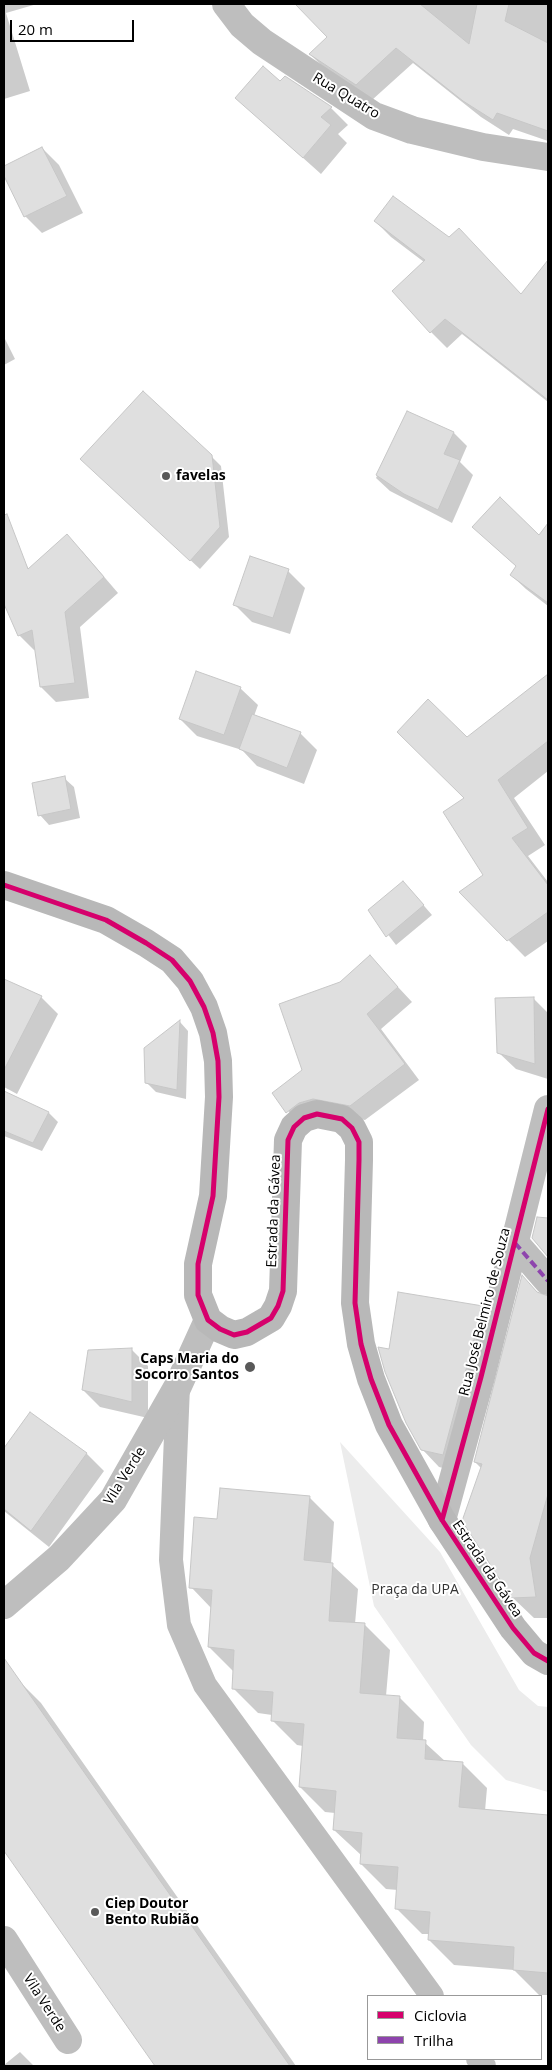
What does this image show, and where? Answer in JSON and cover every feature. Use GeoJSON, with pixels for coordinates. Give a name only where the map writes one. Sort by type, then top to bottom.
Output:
{"type":"FeatureCollection","features":[{"type":"Feature","properties":{"kind":"street","name":"Rua Quatro"},"geometry":{"type":"LineString","coordinates":[[226,4],[242,25],[262,42],[374,116],[421,132],[483,147],[548,157]]}},
{"type":"Feature","properties":{"kind":"street"},"geometry":{"type":"LineString","coordinates":[[4,885],[106,920],[146,943],[172,960],[190,981],[204,1007],[213,1033],[218,1061],[219,1097],[213,1196],[198,1264],[198,1295],[208,1320]]}},
{"type":"Feature","properties":{"kind":"street","name":"Rua José Belmiro de Souza"},"geometry":{"type":"LineString","coordinates":[[442,1520],[548,1109]]}},
{"type":"Feature","properties":{"kind":"street","name":"Estrada da Gávea"},"geometry":{"type":"LineString","coordinates":[[208,1320],[220,1329],[234,1335],[260,1326],[271,1318],[283,1292],[288,1140],[294,1127],[304,1118],[317,1114],[342,1119],[352,1128],[359,1142],[354,1303],[360,1344],[371,1379],[389,1425],[442,1520],[513,1628],[534,1653],[548,1661]]}},
{"type":"Feature","properties":{"kind":"street"},"geometry":{"type":"LineString","coordinates":[[514,1242],[548,1281]]}},
{"type":"Feature","properties":{"kind":"street","name":"Vila Verde"},"geometry":{"type":"LineString","coordinates":[[4,1605],[59,1558],[113,1500],[178,1386],[208,1320]]}},
{"type":"Feature","properties":{"kind":"street","name":"Vila Verde"},"geometry":{"type":"LineString","coordinates":[[4,1940],[68,2040]]}},
{"type":"Feature","properties":{"kind":"lane"},"geometry":{"type":"LineString","coordinates":[[178,1386],[171,1560],[179,1625],[205,1685],[431,1995]]}},
{"type":"Feature","properties":{"kind":"green space","name":"Praça da UPA"},"geometry":{"type":"Polygon","coordinates":[[[340,1442],[440,1552],[519,1690],[538,1706],[548,1707],[548,1792],[506,1780],[471,1745],[374,1606],[340,1442]]]}},
{"type":"Feature","properties":{"kind":"building"},"geometry":{"type":"Polygon","coordinates":[[[295,4],[420,4],[469,44],[477,4],[509,4],[505,21],[548,43],[548,131],[497,113],[493,120],[463,101],[396,48],[356,85],[309,54],[327,37],[295,4]]]}},
{"type":"Feature","properties":{"kind":"building"},"geometry":{"type":"Polygon","coordinates":[[[263,66],[280,81],[285,76],[332,107],[321,117],[331,125],[303,158],[235,98],[263,66]]]}},
{"type":"Feature","properties":{"kind":"building"},"geometry":{"type":"Polygon","coordinates":[[[42,147],[67,196],[24,217],[4,176],[4,166],[42,147]]]}},
{"type":"Feature","properties":{"kind":"building"},"geometry":{"type":"Polygon","coordinates":[[[393,196],[449,237],[459,228],[521,294],[548,260],[548,400],[445,319],[430,333],[392,291],[425,260],[374,221],[393,196]]]}},
{"type":"Feature","properties":{"kind":"building","name":"favelas"},"geometry":{"type":"Polygon","coordinates":[[[143,391],[212,455],[220,527],[190,561],[80,459],[143,391]]]}},
{"type":"Feature","properties":{"kind":"building"},"geometry":{"type":"Polygon","coordinates":[[[407,411],[454,432],[444,454],[460,460],[438,510],[404,494],[376,475],[407,411]]]}},
{"type":"Feature","properties":{"kind":"building"},"geometry":{"type":"Polygon","coordinates":[[[500,497],[539,535],[548,523],[548,603],[510,575],[516,566],[472,527],[500,497]]]}},
{"type":"Feature","properties":{"kind":"building"},"geometry":{"type":"Polygon","coordinates":[[[7,514],[28,569],[67,534],[104,577],[65,612],[75,683],[40,687],[32,630],[18,636],[4,604],[4,515],[7,514]]]}},
{"type":"Feature","properties":{"kind":"building"},"geometry":{"type":"Polygon","coordinates":[[[250,556],[289,569],[273,618],[233,605],[250,556]]]}},
{"type":"Feature","properties":{"kind":"building"},"geometry":{"type":"Polygon","coordinates":[[[196,671],[241,687],[224,735],[179,719],[196,671]]]}},
{"type":"Feature","properties":{"kind":"building"},"geometry":{"type":"Polygon","coordinates":[[[548,674],[548,741],[498,780],[528,828],[512,838],[548,885],[548,912],[507,941],[459,892],[483,875],[443,812],[464,798],[397,732],[428,699],[467,737],[548,674]]]}},
{"type":"Feature","properties":{"kind":"building"},"geometry":{"type":"Polygon","coordinates":[[[252,714],[301,732],[287,768],[239,749],[252,714]]]}},
{"type":"Feature","properties":{"kind":"building"},"geometry":{"type":"Polygon","coordinates":[[[65,776],[71,809],[38,816],[32,783],[65,776]]]}},
{"type":"Feature","properties":{"kind":"building"},"geometry":{"type":"Polygon","coordinates":[[[403,881],[424,905],[386,937],[368,910],[403,881]]]}},
{"type":"Feature","properties":{"kind":"building"},"geometry":{"type":"Polygon","coordinates":[[[370,955],[398,987],[367,1014],[405,1064],[350,1106],[313,1099],[299,1103],[286,1113],[272,1093],[302,1070],[279,1004],[340,982],[370,955]]]}},
{"type":"Feature","properties":{"kind":"building"},"geometry":{"type":"Polygon","coordinates":[[[4,979],[42,996],[4,1070],[4,979]]]}},
{"type":"Feature","properties":{"kind":"building"},"geometry":{"type":"Polygon","coordinates":[[[534,997],[535,1064],[497,1053],[495,998],[534,997]]]}},
{"type":"Feature","properties":{"kind":"building"},"geometry":{"type":"Polygon","coordinates":[[[180,1020],[177,1090],[145,1083],[144,1048],[180,1020]]]}},
{"type":"Feature","properties":{"kind":"building"},"geometry":{"type":"Polygon","coordinates":[[[4,1091],[49,1112],[33,1143],[4,1131],[4,1091]]]}},
{"type":"Feature","properties":{"kind":"building"},"geometry":{"type":"Polygon","coordinates":[[[537,1217],[548,1218],[548,1257],[532,1238],[537,1217]]]}},
{"type":"Feature","properties":{"kind":"building"},"geometry":{"type":"Polygon","coordinates":[[[522,1275],[537,1292],[548,1296],[548,1494],[530,1558],[536,1597],[512,1598],[462,1521],[482,1464],[474,1462],[522,1275]]]}},
{"type":"Feature","properties":{"kind":"building"},"geometry":{"type":"Polygon","coordinates":[[[398,1292],[483,1306],[443,1455],[421,1450],[406,1423],[385,1372],[378,1347],[389,1349],[398,1292]]]}},
{"type":"Feature","properties":{"kind":"building"},"geometry":{"type":"Polygon","coordinates":[[[132,1348],[132,1402],[82,1390],[88,1350],[132,1348]]]}},
{"type":"Feature","properties":{"kind":"building"},"geometry":{"type":"Polygon","coordinates":[[[30,1412],[87,1453],[31,1531],[4,1509],[4,1448],[30,1412]]]}},
{"type":"Feature","properties":{"kind":"building"},"geometry":{"type":"Polygon","coordinates":[[[220,1488],[310,1496],[304,1560],[333,1563],[329,1621],[365,1623],[360,1693],[400,1696],[397,1738],[426,1740],[425,1759],[463,1762],[459,1807],[548,1815],[548,1973],[513,1970],[514,1947],[428,1940],[430,1912],[395,1909],[398,1867],[360,1864],[362,1833],[333,1830],[336,1791],[299,1787],[304,1724],[271,1721],[273,1692],[232,1689],[234,1650],[208,1647],[212,1590],[189,1588],[194,1517],[217,1519],[220,1488]]]}},
{"type":"Feature","properties":{"kind":"building"},"geometry":{"type":"Polygon","coordinates":[[[4,1658],[290,2066],[155,2066],[4,1851],[4,1658]]]}},
{"type":"Feature","properties":{"kind":"marked path"},"geometry":{"type":"LineString","coordinates":[[515,1243],[548,1281]]}},
{"type":"Feature","properties":{"kind":"cycle path"},"geometry":{"type":"LineString","coordinates":[[4,885],[106,920],[146,943],[172,960],[190,981],[204,1007],[213,1033],[218,1061],[219,1097],[213,1196],[198,1264],[198,1295],[208,1320],[220,1329],[234,1335],[247,1332],[271,1318],[278,1306],[283,1291],[288,1140],[294,1127],[304,1118],[317,1114],[342,1119],[352,1128],[359,1142],[355,1303],[361,1344],[371,1379],[389,1425],[442,1520],[513,1628],[534,1653],[548,1661]]}},
{"type":"Feature","properties":{"kind":"cycle path"},"geometry":{"type":"LineString","coordinates":[[442,1520],[481,1377],[548,1109]]}},
{"type":"Feature","properties":{"kind":"place","name":"favelas"},"geometry":{"type":"Point","coordinates":[166,476]}},
{"type":"Feature","properties":{"kind":"place","name":"Caps Maria do Socorro Santos"},"geometry":{"type":"Point","coordinates":[250,1367]}},
{"type":"Feature","properties":{"kind":"place","name":"Ciep Doutor Bento Rubião"},"geometry":{"type":"Point","coordinates":[95,1912]}}]}
